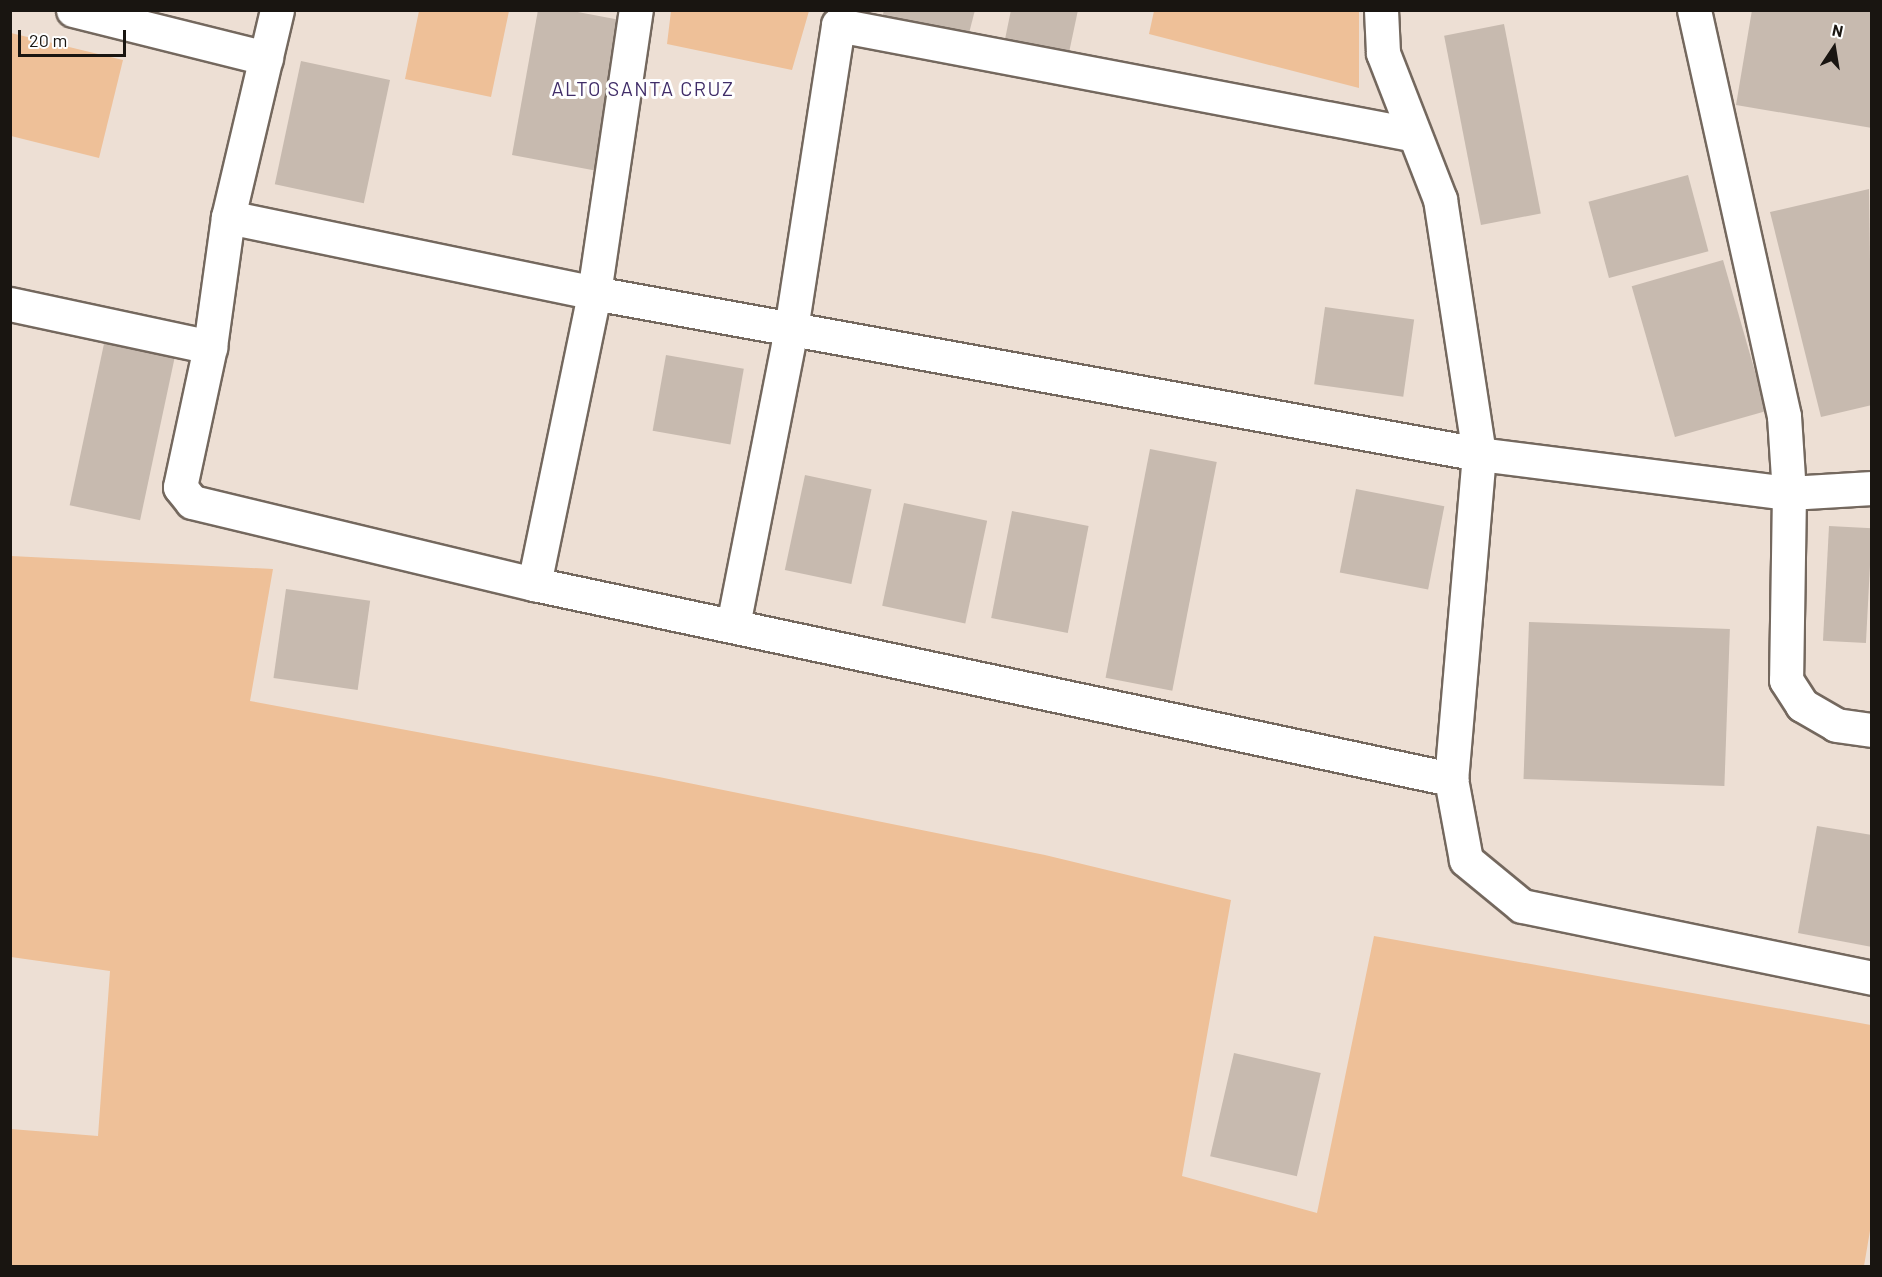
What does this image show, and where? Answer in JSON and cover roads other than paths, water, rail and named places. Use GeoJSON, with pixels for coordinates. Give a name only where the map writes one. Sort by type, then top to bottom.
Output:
{"type":"FeatureCollection","features":[{"type":"Feature","properties":{"kind":"street"},"geometry":{"type":"LineString","coordinates":[[73,10],[266,58]]}},
{"type":"Feature","properties":{"kind":"street"},"geometry":{"type":"LineString","coordinates":[[277,10],[228,217],[210,347],[180,487],[192,502],[534,584],[1451,778]]}},
{"type":"Feature","properties":{"kind":"street"},"geometry":{"type":"LineString","coordinates":[[534,584],[594,293],[636,10]]}},
{"type":"Feature","properties":{"kind":"street"},"geometry":{"type":"LineString","coordinates":[[1382,10],[1383,53],[1411,134],[1440,199],[1479,454],[1451,778],[1466,860],[1522,906],[1872,978]]}},
{"type":"Feature","properties":{"kind":"street"},"geometry":{"type":"LineString","coordinates":[[1694,10],[1784,416],[1789,492],[1786,680],[1802,705],[1836,725],[1872,730]]}},
{"type":"Feature","properties":{"kind":"street"},"geometry":{"type":"LineString","coordinates":[[733,625],[791,330],[838,25],[1411,134]]}},
{"type":"Feature","properties":{"kind":"street"},"geometry":{"type":"LineString","coordinates":[[228,217],[594,293],[1479,454],[1789,492],[1872,488]]}},
{"type":"Feature","properties":{"kind":"street"},"geometry":{"type":"LineString","coordinates":[[10,304],[210,347]]}},
{"type":"Feature","properties":{"kind":"district","name":"ALTO SANTA CRUZ"},"geometry":{"type":"Point","coordinates":[643,88]}}]}
